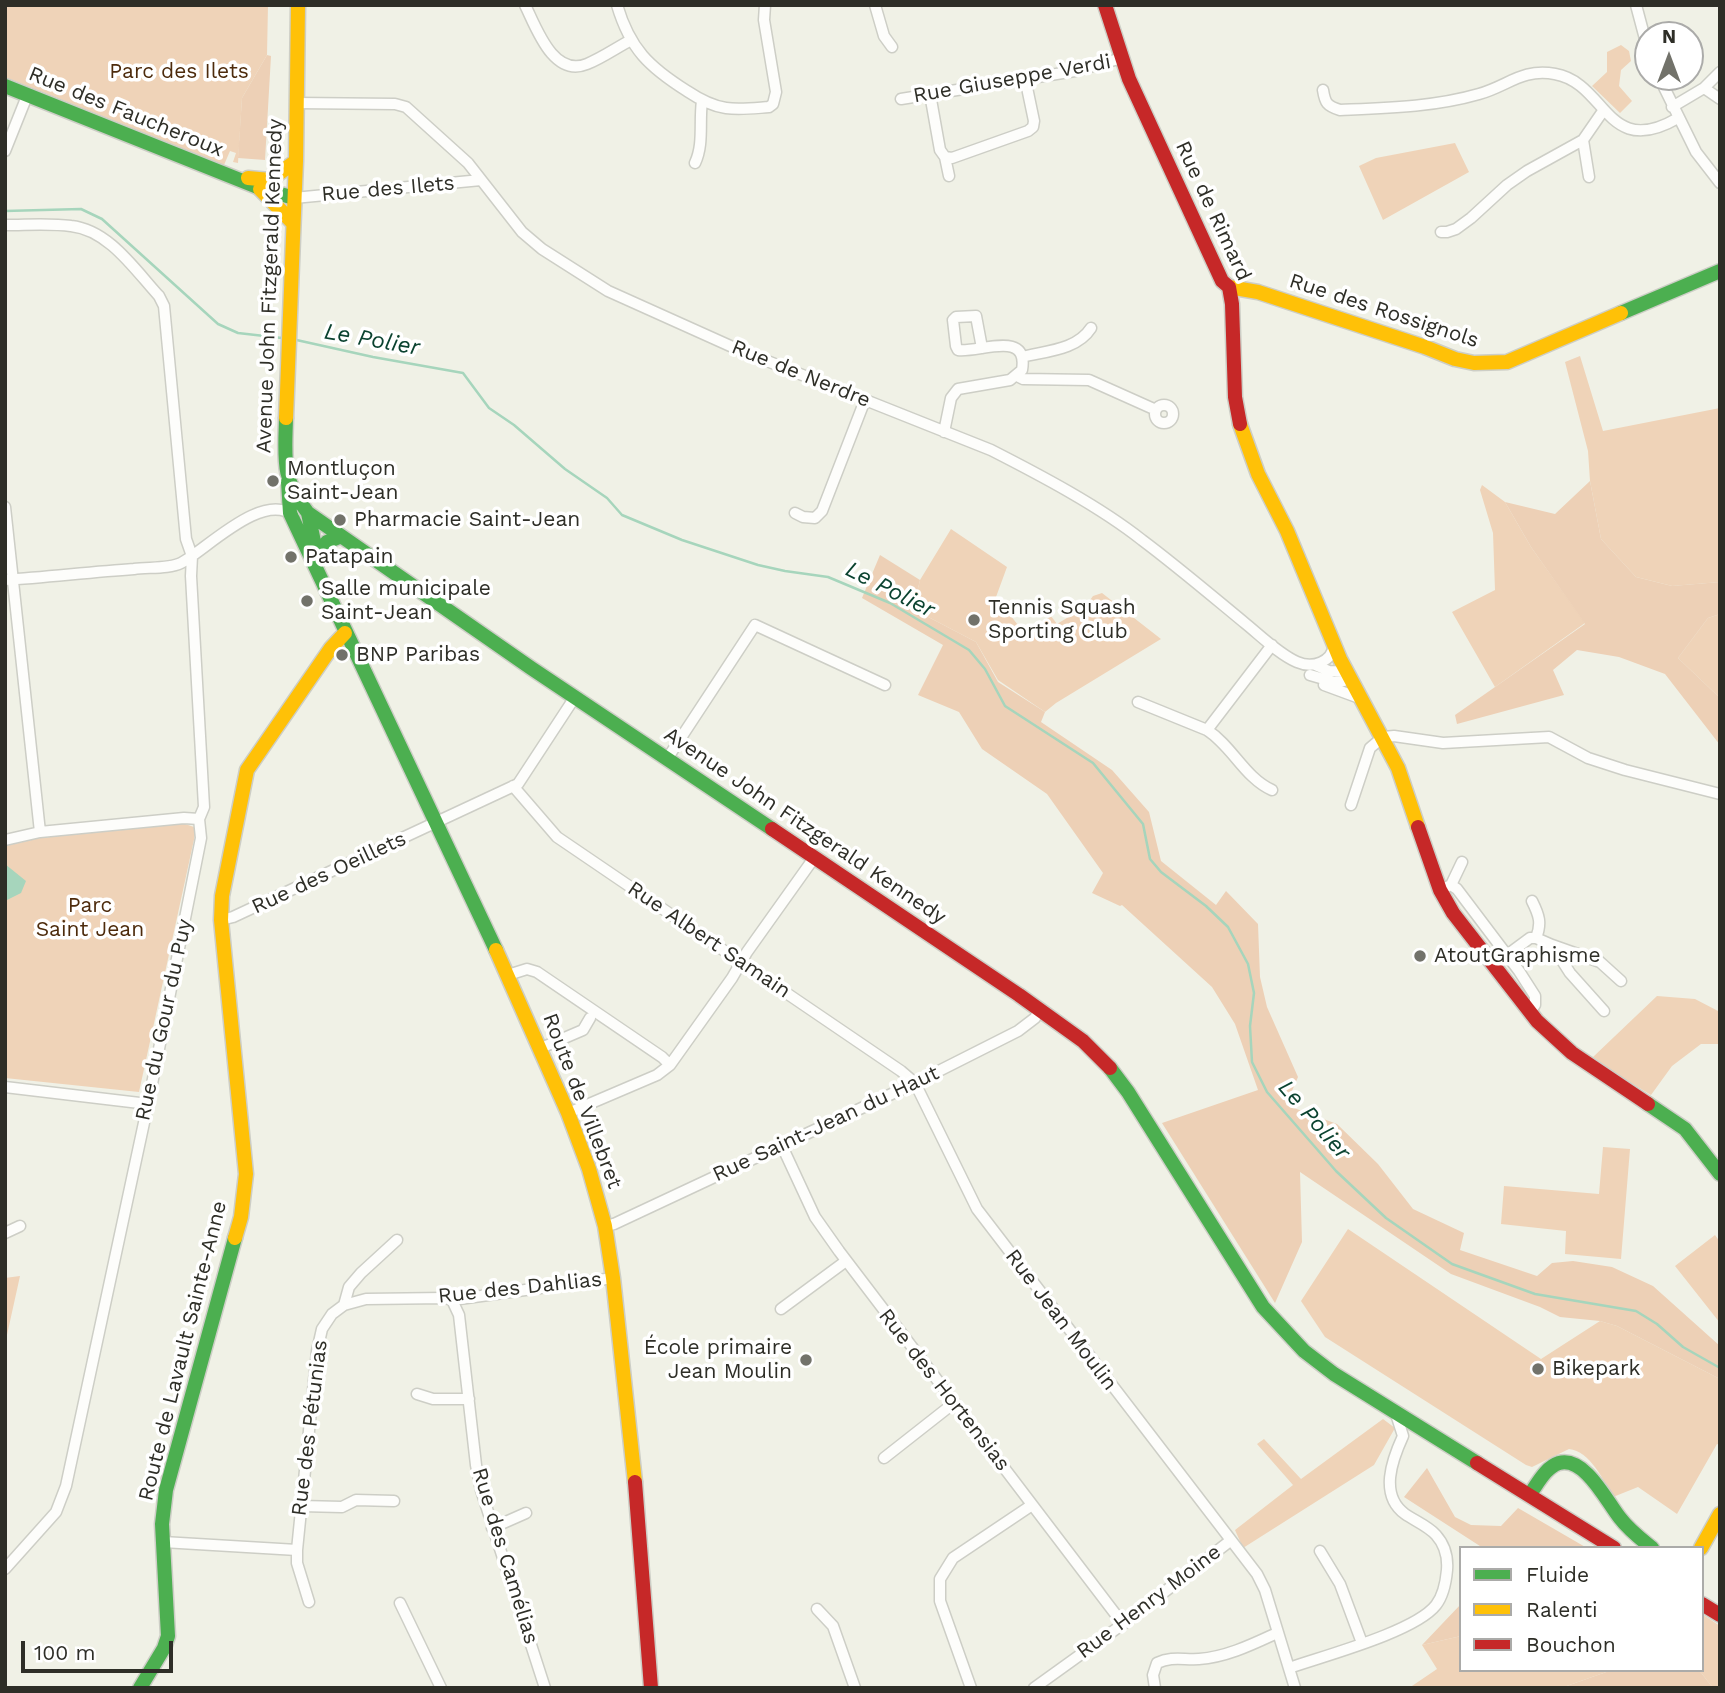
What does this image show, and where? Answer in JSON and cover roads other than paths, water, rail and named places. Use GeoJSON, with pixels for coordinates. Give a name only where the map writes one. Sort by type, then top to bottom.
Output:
{"type":"FeatureCollection","features":[{"type":"Feature","properties":{"kind":"main road","name":"Avenue John Fitzgerald Kennedy"},"geometry":{"type":"LineString","coordinates":[[298,5],[296,161],[285,459],[288,481],[308,513],[339,537],[1083,1041],[1107,1064],[1128,1092],[1252,1291],[1279,1326],[1304,1351],[1334,1374],[1611,1546]]}},
{"type":"Feature","properties":{"kind":"main road","name":"Rue de Rimard"},"geometry":{"type":"LineString","coordinates":[[1105,5],[1122,58],[1156,140],[1222,281],[1228,287],[1232,304],[1235,397],[1241,428],[1258,474],[1287,531],[1334,645],[1398,768],[1453,913],[1530,1012],[1572,1053],[1685,1129],[1720,1174]]}},
{"type":"Feature","properties":{"kind":"main road","name":"Rue des Faucheroux"},"geometry":{"type":"LineString","coordinates":[[5,86],[233,176],[265,184]]}},
{"type":"Feature","properties":{"kind":"main road"},"geometry":{"type":"LineString","coordinates":[[265,184],[296,161]]}},
{"type":"Feature","properties":{"kind":"main road"},"geometry":{"type":"LineString","coordinates":[[265,184],[294,198]]}},
{"type":"Feature","properties":{"kind":"main road"},"geometry":{"type":"LineString","coordinates":[[265,184],[293,223]]}},
{"type":"Feature","properties":{"kind":"main road","name":"Rue des Rossignols"},"geometry":{"type":"LineString","coordinates":[[1228,287],[1258,292],[1425,347],[1448,358],[1487,365],[1507,362],[1720,271]]}},
{"type":"Feature","properties":{"kind":"main road"},"geometry":{"type":"LineString","coordinates":[[288,481],[290,513],[319,572]]}},
{"type":"Feature","properties":{"kind":"main road"},"geometry":{"type":"LineString","coordinates":[[308,513],[319,572]]}},
{"type":"Feature","properties":{"kind":"main road"},"geometry":{"type":"LineString","coordinates":[[317,554],[327,542],[339,537]]}},
{"type":"Feature","properties":{"kind":"main road","name":"Route de Villebret"},"geometry":{"type":"LineString","coordinates":[[319,572],[345,634],[541,1048],[590,1172],[605,1226],[613,1278],[636,1494],[651,1688]]}},
{"type":"Feature","properties":{"kind":"main road","name":"Route de Lavault Sainte-Anne"},"geometry":{"type":"LineString","coordinates":[[140,1688],[164,1648],[168,1636],[162,1524],[166,1490],[245,1195],[246,1174],[222,896],[247,770],[331,648],[345,634]]}},
{"type":"Feature","properties":{"kind":"main road"},"geometry":{"type":"LineString","coordinates":[[1530,1494],[1542,1474],[1551,1466],[1561,1461],[1579,1465],[1622,1520],[1650,1546]]}},
{"type":"Feature","properties":{"kind":"main road"},"geometry":{"type":"LineString","coordinates":[[1702,1546],[1720,1514]]}},
{"type":"Feature","properties":{"kind":"main road"},"geometry":{"type":"LineString","coordinates":[[1704,1605],[1720,1615]]}},
{"type":"Feature","properties":{"kind":"street"},"geometry":{"type":"LineString","coordinates":[[525,5],[550,53],[567,65],[585,65],[631,40]]}},
{"type":"Feature","properties":{"kind":"street"},"geometry":{"type":"LineString","coordinates":[[617,5],[631,40],[650,65],[702,101],[712,106],[736,109],[769,107],[773,104],[776,92],[764,20],[765,5]]}},
{"type":"Feature","properties":{"kind":"street"},"geometry":{"type":"LineString","coordinates":[[875,5],[884,36],[892,47]]}},
{"type":"Feature","properties":{"kind":"street","name":"Rue Giuseppe Verdi"},"geometry":{"type":"LineString","coordinates":[[901,99],[1074,71],[1122,58]]}},
{"type":"Feature","properties":{"kind":"street"},"geometry":{"type":"LineString","coordinates":[[1323,90],[1325,102],[1340,110],[1415,106],[1481,93],[1518,76],[1540,72],[1570,78],[1591,96],[1603,111],[1627,127],[1639,130],[1654,129],[1678,118]]}},
{"type":"Feature","properties":{"kind":"street"},"geometry":{"type":"LineString","coordinates":[[1720,72],[1704,88],[1720,99]]}},
{"type":"Feature","properties":{"kind":"street"},"geometry":{"type":"LineString","coordinates":[[945,157],[952,158],[1033,127],[1025,78]]}},
{"type":"Feature","properties":{"kind":"street"},"geometry":{"type":"LineString","coordinates":[[1665,91],[1696,152],[1720,183]]}},
{"type":"Feature","properties":{"kind":"street"},"geometry":{"type":"LineString","coordinates":[[1672,107],[1699,91]]}},
{"type":"Feature","properties":{"kind":"street"},"geometry":{"type":"LineString","coordinates":[[930,94],[940,150],[945,157],[949,176]]}},
{"type":"Feature","properties":{"kind":"street"},"geometry":{"type":"LineString","coordinates":[[5,151],[27,96]]}},
{"type":"Feature","properties":{"kind":"street"},"geometry":{"type":"LineString","coordinates":[[695,163],[701,151],[702,101]]}},
{"type":"Feature","properties":{"kind":"street","name":"Rue de Nerdre"},"geometry":{"type":"LineString","coordinates":[[296,103],[396,104],[406,107],[468,163],[522,232],[542,249],[608,291],[737,349],[1015,462],[1140,538],[1298,663],[1312,670],[1348,672]]}},
{"type":"Feature","properties":{"kind":"street"},"geometry":{"type":"LineString","coordinates":[[1441,232],[1455,229],[1527,171],[1583,140],[1603,111]]}},
{"type":"Feature","properties":{"kind":"street"},"geometry":{"type":"LineString","coordinates":[[1583,140],[1589,177]]}},
{"type":"Feature","properties":{"kind":"street","name":"Rue des Ilets"},"geometry":{"type":"LineString","coordinates":[[294,198],[481,180]]}},
{"type":"Feature","properties":{"kind":"street","name":"Rue du Gour du Puy"},"geometry":{"type":"LineString","coordinates":[[5,225],[72,226],[86,229],[113,245],[159,296],[166,317],[186,539],[192,556],[204,787],[204,807],[199,819],[201,838],[148,1104],[61,1502],[56,1512],[5,1569]]}},
{"type":"Feature","properties":{"kind":"street"},"geometry":{"type":"LineString","coordinates":[[1022,357],[1070,346],[1086,337],[1091,328]]}},
{"type":"Feature","properties":{"kind":"street"},"geometry":{"type":"LineString","coordinates":[[944,432],[951,398],[958,389],[1010,380],[1022,370],[1019,350],[1006,345],[982,348]]}},
{"type":"Feature","properties":{"kind":"street"},"geometry":{"type":"LineString","coordinates":[[1017,376],[1023,379],[1089,380],[1156,410]]}},
{"type":"Feature","properties":{"kind":"street"},"geometry":{"type":"LineString","coordinates":[[795,513],[808,519],[815,518],[822,511],[865,400]]}},
{"type":"Feature","properties":{"kind":"street"},"geometry":{"type":"LineString","coordinates":[[5,508],[9,580],[40,832]]}},
{"type":"Feature","properties":{"kind":"street"},"geometry":{"type":"LineString","coordinates":[[9,580],[178,565],[231,526],[246,518],[272,511],[290,513],[312,532]]}},
{"type":"Feature","properties":{"kind":"street"},"geometry":{"type":"LineString","coordinates":[[667,759],[755,625],[885,685]]}},
{"type":"Feature","properties":{"kind":"street"},"geometry":{"type":"LineString","coordinates":[[1207,730],[1272,645]]}},
{"type":"Feature","properties":{"kind":"street"},"geometry":{"type":"LineString","coordinates":[[1334,645],[1331,655],[1312,670],[1325,686],[1363,699]]}},
{"type":"Feature","properties":{"kind":"street"},"geometry":{"type":"LineString","coordinates":[[513,786],[518,784],[575,697]]}},
{"type":"Feature","properties":{"kind":"street"},"geometry":{"type":"LineString","coordinates":[[1138,702],[1220,738],[1259,785],[1272,790]]}},
{"type":"Feature","properties":{"kind":"street"},"geometry":{"type":"LineString","coordinates":[[1350,805],[1370,748],[1383,737],[1394,736],[1443,743],[1549,737],[1588,758],[1625,771],[1720,793]]}},
{"type":"Feature","properties":{"kind":"street","name":"Rue des Oeillets"},"geometry":{"type":"LineString","coordinates":[[222,920],[233,918],[513,786]]}},
{"type":"Feature","properties":{"kind":"street","name":"Rue Albert Samain"},"geometry":{"type":"LineString","coordinates":[[513,786],[558,836],[915,1083]]}},
{"type":"Feature","properties":{"kind":"street"},"geometry":{"type":"LineString","coordinates":[[5,840],[40,832],[184,818],[199,819]]}},
{"type":"Feature","properties":{"kind":"street"},"geometry":{"type":"LineString","coordinates":[[568,1113],[657,1075],[670,1065],[814,858]]}},
{"type":"Feature","properties":{"kind":"street"},"geometry":{"type":"LineString","coordinates":[[1462,862],[1445,887],[1457,889],[1535,996],[1535,1005],[1530,1012]]}},
{"type":"Feature","properties":{"kind":"street"},"geometry":{"type":"LineString","coordinates":[[1532,901],[1539,916],[1540,928],[1536,938]]}},
{"type":"Feature","properties":{"kind":"street"},"geometry":{"type":"LineString","coordinates":[[1507,955],[1522,942],[1536,938],[1600,962],[1621,981]]}},
{"type":"Feature","properties":{"kind":"street"},"geometry":{"type":"LineString","coordinates":[[1552,945],[1570,973],[1604,1012]]}},
{"type":"Feature","properties":{"kind":"street"},"geometry":{"type":"LineString","coordinates":[[508,975],[527,970],[537,972],[670,1065]]}},
{"type":"Feature","properties":{"kind":"street","name":"Rue Saint-Jean du Haut"},"geometry":{"type":"LineString","coordinates":[[605,1226],[915,1083],[1018,1031],[1035,1018],[1040,1010]]}},
{"type":"Feature","properties":{"kind":"street"},"geometry":{"type":"LineString","coordinates":[[541,1048],[583,1030],[590,1018]]}},
{"type":"Feature","properties":{"kind":"street","name":"Rue Jean Moulin"},"geometry":{"type":"LineString","coordinates":[[915,1083],[977,1209],[1257,1574],[1265,1590],[1295,1688]]}},
{"type":"Feature","properties":{"kind":"street"},"geometry":{"type":"LineString","coordinates":[[5,1087],[148,1104]]}},
{"type":"Feature","properties":{"kind":"street","name":"Rue des Hortensias"},"geometry":{"type":"LineString","coordinates":[[782,1146],[815,1217],[846,1261],[1123,1624]]}},
{"type":"Feature","properties":{"kind":"street"},"geometry":{"type":"LineString","coordinates":[[5,1233],[20,1226]]}},
{"type":"Feature","properties":{"kind":"street","name":"Rue des Pétunias"},"geometry":{"type":"LineString","coordinates":[[309,1602],[297,1563],[297,1550],[317,1351],[322,1329],[332,1314],[344,1305],[349,1287],[397,1240]]}},
{"type":"Feature","properties":{"kind":"street"},"geometry":{"type":"LineString","coordinates":[[781,1309],[846,1261]]}},
{"type":"Feature","properties":{"kind":"street","name":"Rue des Dahlias"},"geometry":{"type":"LineString","coordinates":[[344,1305],[366,1299],[452,1300],[613,1278]]}},
{"type":"Feature","properties":{"kind":"street","name":"Rue des Camélias"},"geometry":{"type":"LineString","coordinates":[[452,1300],[459,1315],[476,1465],[492,1528],[545,1688]]}},
{"type":"Feature","properties":{"kind":"street"},"geometry":{"type":"LineString","coordinates":[[417,1394],[433,1399],[469,1399]]}},
{"type":"Feature","properties":{"kind":"street"},"geometry":{"type":"LineString","coordinates":[[884,1458],[954,1403]]}},
{"type":"Feature","properties":{"kind":"street"},"geometry":{"type":"LineString","coordinates":[[1289,1668],[1406,1626],[1435,1608],[1441,1598],[1447,1577],[1448,1559],[1436,1535],[1395,1505],[1391,1496],[1390,1480],[1395,1453],[1403,1436],[1395,1412]]}},
{"type":"Feature","properties":{"kind":"street"},"geometry":{"type":"LineString","coordinates":[[301,1506],[342,1507],[356,1500],[394,1501]]}},
{"type":"Feature","properties":{"kind":"street"},"geometry":{"type":"LineString","coordinates":[[971,1688],[940,1601],[940,1579],[953,1558],[1032,1505]]}},
{"type":"Feature","properties":{"kind":"street"},"geometry":{"type":"LineString","coordinates":[[492,1528],[526,1513]]}},
{"type":"Feature","properties":{"kind":"street","name":"Rue Henry Moine"},"geometry":{"type":"LineString","coordinates":[[1034,1688],[1123,1624],[1230,1541]]}},
{"type":"Feature","properties":{"kind":"street"},"geometry":{"type":"LineString","coordinates":[[163,1542],[297,1550]]}},
{"type":"Feature","properties":{"kind":"street"},"geometry":{"type":"LineString","coordinates":[[1320,1551],[1340,1584],[1362,1643]]}},
{"type":"Feature","properties":{"kind":"street"},"geometry":{"type":"LineString","coordinates":[[400,1603],[441,1688]]}},
{"type":"Feature","properties":{"kind":"street"},"geometry":{"type":"LineString","coordinates":[[817,1609],[833,1626],[855,1688]]}},
{"type":"Feature","properties":{"kind":"street"},"geometry":{"type":"LineString","coordinates":[[1155,1688],[1153,1675],[1157,1663],[1169,1657],[1199,1659],[1224,1654],[1277,1633]]}},
{"type":"Feature","properties":{"kind":"waterway","name":"Le Polier"},"geometry":{"type":"LineString","coordinates":[[5,211],[81,209],[102,219],[218,324],[238,333],[282,338]]}},
{"type":"Feature","properties":{"kind":"waterway","name":"Le Polier"},"geometry":{"type":"LineString","coordinates":[[292,339],[463,373],[489,408],[514,425],[565,469],[607,498],[622,515],[682,540],[758,565],[828,577],[890,603],[969,650],[985,669],[1005,706],[1093,763],[1143,824],[1150,859],[1161,872],[1206,906],[1228,927],[1248,964],[1254,993],[1250,1026],[1252,1062],[1267,1092],[1336,1171],[1386,1218],[1452,1264],[1535,1294],[1636,1311],[1657,1324],[1683,1347],[1720,1368]]}},
{"type":"Feature","properties":{"kind":"place","name":"Montluçon Saint-Jean"},"geometry":{"type":"Point","coordinates":[273,481]}},
{"type":"Feature","properties":{"kind":"place","name":"Pharmacie Saint-Jean"},"geometry":{"type":"Point","coordinates":[340,520]}},
{"type":"Feature","properties":{"kind":"place","name":"Patapain"},"geometry":{"type":"Point","coordinates":[291,557]}},
{"type":"Feature","properties":{"kind":"place","name":"Salle municipale Saint-Jean"},"geometry":{"type":"Point","coordinates":[307,601]}},
{"type":"Feature","properties":{"kind":"place","name":"Tennis Squash Sporting Club"},"geometry":{"type":"Point","coordinates":[974,620]}},
{"type":"Feature","properties":{"kind":"place","name":"BNP Paribas"},"geometry":{"type":"Point","coordinates":[342,655]}},
{"type":"Feature","properties":{"kind":"place","name":"AtoutGraphisme"},"geometry":{"type":"Point","coordinates":[1420,956]}},
{"type":"Feature","properties":{"kind":"place","name":"École primaire Jean Moulin"},"geometry":{"type":"Point","coordinates":[806,1360]}},
{"type":"Feature","properties":{"kind":"place","name":"Bikepark"},"geometry":{"type":"Point","coordinates":[1538,1369]}},
{"type":"Feature","properties":{"kind":"park label","name":"Parc des Ilets"},"geometry":{"type":"Point","coordinates":[179,72]}},
{"type":"Feature","properties":{"kind":"park label","name":"Parc Saint Jean"},"geometry":{"type":"Point","coordinates":[90,918]}}]}
